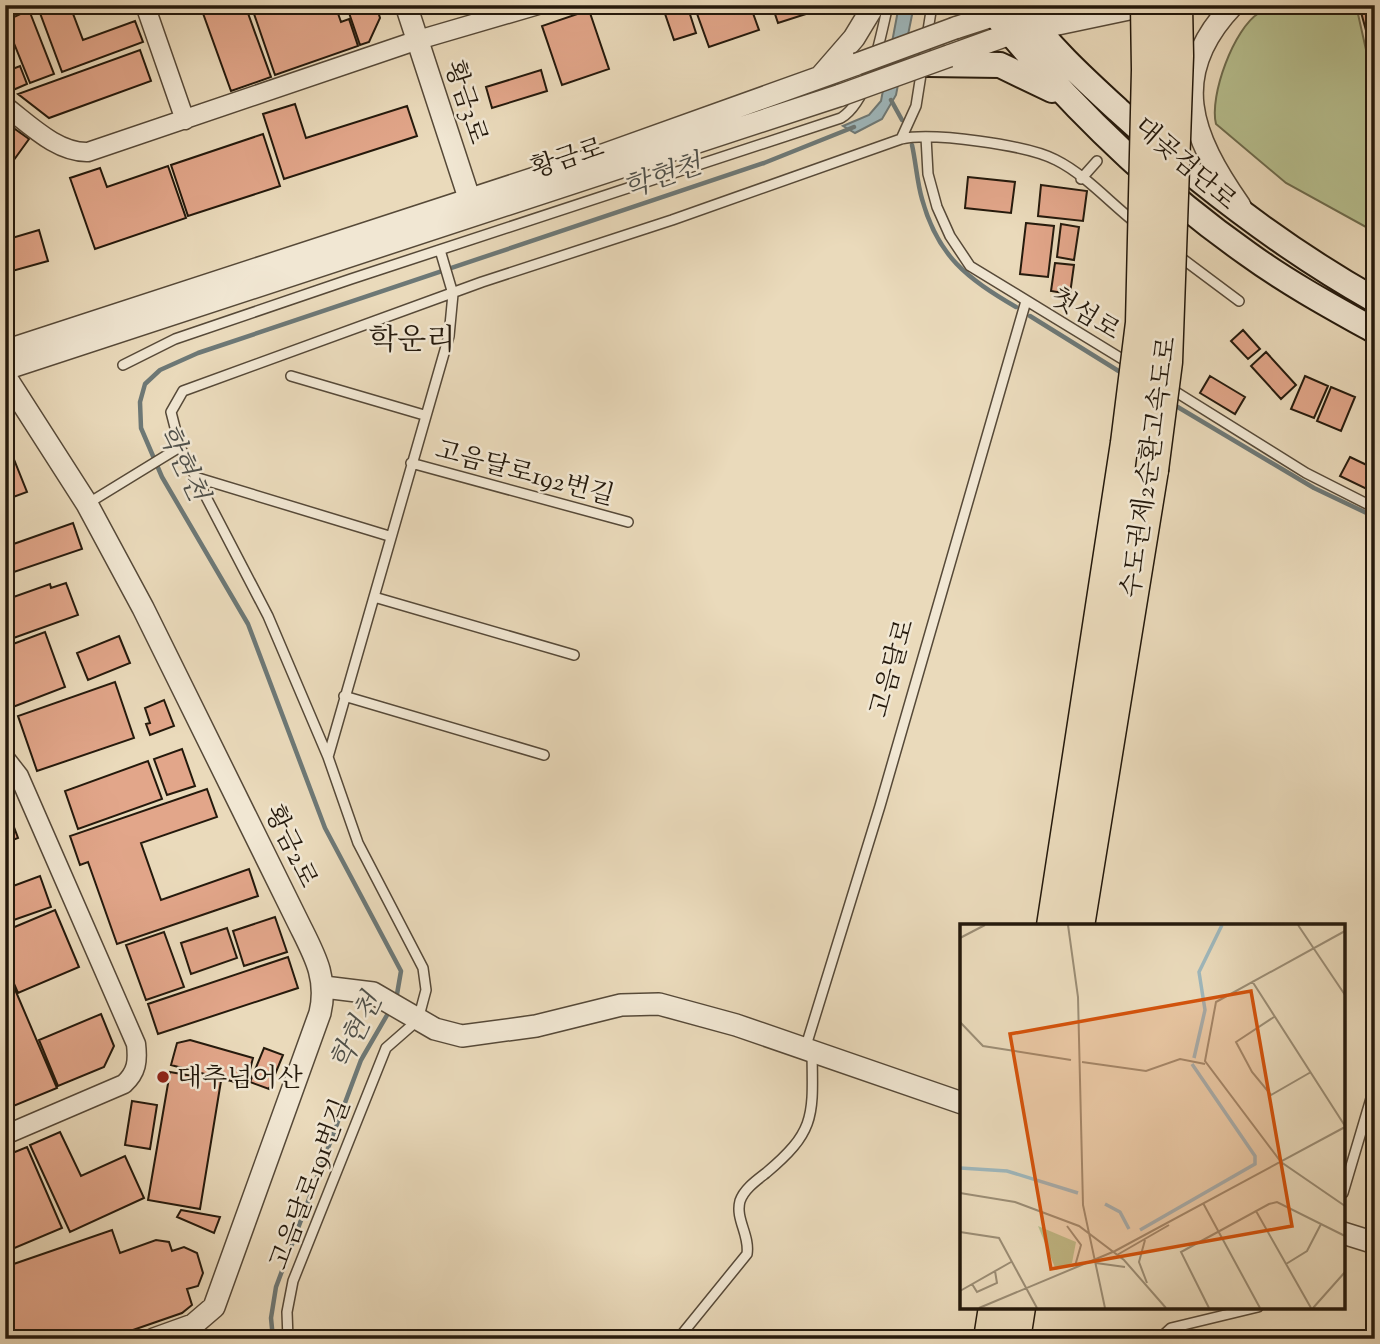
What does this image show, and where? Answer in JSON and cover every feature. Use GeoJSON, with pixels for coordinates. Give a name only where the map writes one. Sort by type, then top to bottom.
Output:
{"type":"FeatureCollection","features":[{"type":"Feature","properties":{"kind":"highway","name":"수도권제2순환고속도로"},"geometry":{"type":"LineString","coordinates":[[1078,924],[1152,470],[1166,362],[1177,56],[1176,5]]}},
{"type":"Feature","properties":{"kind":"highway","name":"수도권제2순환고속도로"},"geometry":{"type":"LineString","coordinates":[[1053,924],[1127,443],[1142,323],[1148,70],[1144,13]]}},
{"type":"Feature","properties":{"kind":"highway"},"geometry":{"type":"LineString","coordinates":[[990,1339],[995,1309]]}},
{"type":"Feature","properties":{"kind":"highway"},"geometry":{"type":"LineString","coordinates":[[1014,1339],[1018,1309]]}},
{"type":"Feature","properties":{"kind":"main road","name":"대곶검단로"},"geometry":{"type":"LineString","coordinates":[[1026,15],[1070,66],[1157,146],[1291,250],[1375,300]]}},
{"type":"Feature","properties":{"kind":"main road","name":"대곶검단로"},"geometry":{"type":"LineString","coordinates":[[997,18],[1074,102],[1186,208],[1249,255],[1375,331]]}},
{"type":"Feature","properties":{"kind":"main road"},"geometry":{"type":"LineString","coordinates":[[945,61],[1012,69],[1074,102]]}},
{"type":"Feature","properties":{"kind":"street"},"geometry":{"type":"LineString","coordinates":[[145,5],[185,120]]}},
{"type":"Feature","properties":{"kind":"street","name":"황금3로"},"geometry":{"type":"LineString","coordinates":[[406,5],[472,207]]}},
{"type":"Feature","properties":{"kind":"street"},"geometry":{"type":"LineString","coordinates":[[5,106],[47,137],[75,152],[107,148],[418,40],[538,5]]}},
{"type":"Feature","properties":{"kind":"street"},"geometry":{"type":"LineString","coordinates":[[820,78],[854,38],[874,5]]}},
{"type":"Feature","properties":{"kind":"street","name":"황금로"},"geometry":{"type":"LineString","coordinates":[[1026,15],[1046,5]]}},
{"type":"Feature","properties":{"kind":"street"},"geometry":{"type":"LineString","coordinates":[[1233,5],[1209,33],[1200,50],[1195,65],[1192,101],[1195,123],[1209,160],[1249,219]]}},
{"type":"Feature","properties":{"kind":"street","name":"황금로"},"geometry":{"type":"LineString","coordinates":[[5,369],[472,207],[955,28],[997,18],[1026,15],[1144,13]]}},
{"type":"Feature","properties":{"kind":"street","name":"황금로"},"geometry":{"type":"LineString","coordinates":[[5,351],[945,61],[997,18]]}},
{"type":"Feature","properties":{"kind":"street","name":"황금2로"},"geometry":{"type":"LineString","coordinates":[[5,376],[86,504],[143,608],[300,926],[321,971],[324,987],[320,1013],[214,1307],[192,1325],[154,1339]]}},
{"type":"Feature","properties":{"kind":"street"},"geometry":{"type":"LineString","coordinates":[[5,758],[19,776],[136,1044],[137,1056],[132,1077],[124,1084],[5,1135]]}},
{"type":"Feature","properties":{"kind":"street"},"geometry":{"type":"LineString","coordinates":[[324,987],[359,989],[383,998],[413,1017],[449,1034],[475,1036],[536,1026],[621,1005],[659,1004],[809,1050],[960,1102]]}},
{"type":"Feature","properties":{"kind":"street"},"geometry":{"type":"LineString","coordinates":[[1345,1234],[1375,1243]]}},
{"type":"Feature","properties":{"kind":"lane"},"geometry":{"type":"LineString","coordinates":[[123,365],[175,339],[441,254],[841,118],[850,113],[862,94],[888,5]]}},
{"type":"Feature","properties":{"kind":"lane"},"geometry":{"type":"LineString","coordinates":[[901,139],[916,106],[932,5]]}},
{"type":"Feature","properties":{"kind":"lane"},"geometry":{"type":"LineString","coordinates":[[1144,13],[1155,67],[1148,98]]}},
{"type":"Feature","properties":{"kind":"lane"},"geometry":{"type":"LineString","coordinates":[[413,1017],[426,990],[423,968],[358,842],[328,757],[268,616],[180,447],[171,412],[183,391],[452,290],[792,179],[901,139],[926,137],[1006,146],[1041,153],[1067,166],[1239,301]]}},
{"type":"Feature","properties":{"kind":"lane","name":"첫섬로"},"geometry":{"type":"LineString","coordinates":[[926,137],[931,185],[958,252],[970,267],[1306,473],[1375,508]]}},
{"type":"Feature","properties":{"kind":"lane"},"geometry":{"type":"LineString","coordinates":[[1082,179],[1097,161]]}},
{"type":"Feature","properties":{"kind":"lane"},"geometry":{"type":"LineString","coordinates":[[441,254],[452,290]]}},
{"type":"Feature","properties":{"kind":"lane","name":"고음달로192번길"},"geometry":{"type":"LineString","coordinates":[[328,757],[424,415],[449,336],[452,290]]}},
{"type":"Feature","properties":{"kind":"lane","name":"고음달로"},"geometry":{"type":"LineString","coordinates":[[678,1339],[747,1254],[748,1245],[739,1213],[740,1200],[746,1190],[793,1151],[807,1128],[813,1094],[809,1050],[1026,302]]}},
{"type":"Feature","properties":{"kind":"lane","name":"고음달로192번길"},"geometry":{"type":"LineString","coordinates":[[291,376],[424,415]]}},
{"type":"Feature","properties":{"kind":"lane"},"geometry":{"type":"LineString","coordinates":[[86,504],[180,447]]}},
{"type":"Feature","properties":{"kind":"lane","name":"고음달로192번길"},"geometry":{"type":"LineString","coordinates":[[411,463],[628,522]]}},
{"type":"Feature","properties":{"kind":"lane"},"geometry":{"type":"LineString","coordinates":[[195,477],[390,536]]}},
{"type":"Feature","properties":{"kind":"lane"},"geometry":{"type":"LineString","coordinates":[[374,597],[573,655]]}},
{"type":"Feature","properties":{"kind":"lane"},"geometry":{"type":"LineString","coordinates":[[344,696],[544,755]]}},
{"type":"Feature","properties":{"kind":"lane","name":"고음달로191번길"},"geometry":{"type":"LineString","coordinates":[[288,1339],[287,1312],[293,1282],[350,1135],[386,1048],[413,1017]]}},
{"type":"Feature","properties":{"kind":"lane"},"geometry":{"type":"LineString","coordinates":[[1345,1186],[1375,1085]]}},
{"type":"Feature","properties":{"kind":"lane"},"geometry":{"type":"LineString","coordinates":[[1159,1339],[1171,1328],[1250,1309]]}},
{"type":"Feature","properties":{"kind":"green space"},"geometry":{"type":"Polygon","coordinates":[[[1280,5],[1356,5],[1375,90],[1375,232],[1286,183],[1216,124],[1216,97],[1233,47],[1250,21],[1264,10],[1280,5]]]}},
{"type":"Feature","properties":{"kind":"water"},"geometry":{"type":"Polygon","coordinates":[[[899,5],[914,5],[896,95],[882,119],[855,133],[843,126],[869,115],[881,101],[899,5]]]}},
{"type":"Feature","properties":{"kind":"building"},"geometry":{"type":"Polygon","coordinates":[[[37,5],[89,5],[72,11],[83,40],[135,21],[143,42],[62,72],[37,5]]]}},
{"type":"Feature","properties":{"kind":"building"},"geometry":{"type":"Polygon","coordinates":[[[200,5],[245,5],[271,77],[231,91],[200,5]]]}},
{"type":"Feature","properties":{"kind":"building"},"geometry":{"type":"Polygon","coordinates":[[[251,5],[335,5],[341,22],[349,19],[358,46],[275,75],[251,5]]]}},
{"type":"Feature","properties":{"kind":"building"},"geometry":{"type":"Polygon","coordinates":[[[376,5],[380,18],[369,42],[360,45],[347,7],[376,5]]]}},
{"type":"Feature","properties":{"kind":"building"},"geometry":{"type":"Polygon","coordinates":[[[662,5],[687,5],[696,33],[674,40],[662,5]]]}},
{"type":"Feature","properties":{"kind":"building"},"geometry":{"type":"Polygon","coordinates":[[[702,5],[750,5],[759,30],[709,47],[695,8],[702,5]]]}},
{"type":"Feature","properties":{"kind":"building"},"geometry":{"type":"Polygon","coordinates":[[[772,5],[834,5],[778,23],[772,5]]]}},
{"type":"Feature","properties":{"kind":"building"},"geometry":{"type":"Polygon","coordinates":[[[1359,5],[1375,5],[1375,63],[1359,5]]]}},
{"type":"Feature","properties":{"kind":"building"},"geometry":{"type":"Polygon","coordinates":[[[29,10],[54,74],[30,83],[5,21],[29,10]]]}},
{"type":"Feature","properties":{"kind":"building"},"geometry":{"type":"Polygon","coordinates":[[[589,10],[609,69],[562,85],[542,26],[589,10]]]}},
{"type":"Feature","properties":{"kind":"building"},"geometry":{"type":"Polygon","coordinates":[[[140,50],[151,81],[49,118],[18,94],[140,50]]]}},
{"type":"Feature","properties":{"kind":"building"},"geometry":{"type":"Polygon","coordinates":[[[20,66],[27,84],[13,90],[5,84],[5,72],[20,66]]]}},
{"type":"Feature","properties":{"kind":"building"},"geometry":{"type":"Polygon","coordinates":[[[541,70],[547,91],[492,108],[486,87],[541,70]]]}},
{"type":"Feature","properties":{"kind":"building"},"geometry":{"type":"Polygon","coordinates":[[[295,104],[306,138],[407,106],[417,136],[284,179],[263,114],[295,104]]]}},
{"type":"Feature","properties":{"kind":"building"},"geometry":{"type":"Polygon","coordinates":[[[5,122],[29,139],[11,164],[5,160],[5,122]]]}},
{"type":"Feature","properties":{"kind":"building"},"geometry":{"type":"Polygon","coordinates":[[[263,134],[280,186],[188,216],[171,165],[263,134]]]}},
{"type":"Feature","properties":{"kind":"building"},"geometry":{"type":"Polygon","coordinates":[[[168,166],[186,218],[95,249],[70,178],[100,168],[107,187],[168,166]]]}},
{"type":"Feature","properties":{"kind":"building"},"geometry":{"type":"Polygon","coordinates":[[[968,177],[1015,182],[1011,213],[965,208],[968,177]]]}},
{"type":"Feature","properties":{"kind":"building"},"geometry":{"type":"Polygon","coordinates":[[[1041,185],[1087,191],[1083,221],[1038,216],[1041,185]]]}},
{"type":"Feature","properties":{"kind":"building"},"geometry":{"type":"Polygon","coordinates":[[[1026,223],[1054,226],[1048,277],[1020,274],[1026,223]]]}},
{"type":"Feature","properties":{"kind":"building"},"geometry":{"type":"Polygon","coordinates":[[[1061,224],[1079,227],[1074,260],[1057,257],[1061,224]]]}},
{"type":"Feature","properties":{"kind":"building"},"geometry":{"type":"Polygon","coordinates":[[[39,230],[48,261],[5,273],[5,240],[39,230]]]}},
{"type":"Feature","properties":{"kind":"building"},"geometry":{"type":"Polygon","coordinates":[[[1055,263],[1074,265],[1070,294],[1051,291],[1055,263]]]}},
{"type":"Feature","properties":{"kind":"building"},"geometry":{"type":"Polygon","coordinates":[[[1243,330],[1260,349],[1248,359],[1231,341],[1243,330]]]}},
{"type":"Feature","properties":{"kind":"building"},"geometry":{"type":"Polygon","coordinates":[[[1266,352],[1296,385],[1281,399],[1251,366],[1266,352]]]}},
{"type":"Feature","properties":{"kind":"building"},"geometry":{"type":"Polygon","coordinates":[[[1210,376],[1245,397],[1235,414],[1200,393],[1210,376]]]}},
{"type":"Feature","properties":{"kind":"building"},"geometry":{"type":"Polygon","coordinates":[[[1305,376],[1328,386],[1314,418],[1291,409],[1305,376]]]}},
{"type":"Feature","properties":{"kind":"building"},"geometry":{"type":"Polygon","coordinates":[[[1331,387],[1355,397],[1341,431],[1317,421],[1331,387]]]}},
{"type":"Feature","properties":{"kind":"building"},"geometry":{"type":"Polygon","coordinates":[[[1375,432],[1375,454],[1367,452],[1375,432]]]}},
{"type":"Feature","properties":{"kind":"building"},"geometry":{"type":"Polygon","coordinates":[[[5,437],[27,492],[5,500],[5,437]]]}},
{"type":"Feature","properties":{"kind":"building"},"geometry":{"type":"Polygon","coordinates":[[[1350,457],[1375,469],[1375,493],[1340,476],[1350,457]]]}},
{"type":"Feature","properties":{"kind":"building"},"geometry":{"type":"Polygon","coordinates":[[[73,523],[82,549],[11,573],[5,547],[73,523]]]}},
{"type":"Feature","properties":{"kind":"building"},"geometry":{"type":"Polygon","coordinates":[[[66,583],[78,615],[5,641],[5,600],[50,584],[51,588],[66,583]]]}},
{"type":"Feature","properties":{"kind":"building"},"geometry":{"type":"Polygon","coordinates":[[[45,632],[65,687],[5,710],[5,647],[45,632]]]}},
{"type":"Feature","properties":{"kind":"building"},"geometry":{"type":"Polygon","coordinates":[[[119,636],[130,663],[88,680],[77,653],[119,636]]]}},
{"type":"Feature","properties":{"kind":"building"},"geometry":{"type":"Polygon","coordinates":[[[115,682],[134,738],[37,771],[18,716],[115,682]]]}},
{"type":"Feature","properties":{"kind":"building"},"geometry":{"type":"Polygon","coordinates":[[[164,700],[174,726],[150,735],[146,724],[150,723],[145,708],[164,700]]]}},
{"type":"Feature","properties":{"kind":"building"},"geometry":{"type":"Polygon","coordinates":[[[182,749],[195,786],[167,795],[154,759],[182,749]]]}},
{"type":"Feature","properties":{"kind":"building"},"geometry":{"type":"Polygon","coordinates":[[[148,761],[162,799],[78,829],[65,791],[148,761]]]}},
{"type":"Feature","properties":{"kind":"building"},"geometry":{"type":"Polygon","coordinates":[[[207,789],[217,817],[141,843],[161,900],[249,869],[258,896],[117,944],[88,862],[80,865],[70,836],[207,789]]]}},
{"type":"Feature","properties":{"kind":"building"},"geometry":{"type":"Polygon","coordinates":[[[5,803],[18,838],[5,843],[5,803]]]}},
{"type":"Feature","properties":{"kind":"building"},"geometry":{"type":"Polygon","coordinates":[[[40,876],[51,907],[5,923],[5,889],[40,876]]]}},
{"type":"Feature","properties":{"kind":"building"},"geometry":{"type":"Polygon","coordinates":[[[55,910],[79,967],[18,993],[5,963],[5,931],[55,910]]]}},
{"type":"Feature","properties":{"kind":"building"},"geometry":{"type":"Polygon","coordinates":[[[275,917],[287,952],[244,966],[233,931],[275,917]]]}},
{"type":"Feature","properties":{"kind":"building"},"geometry":{"type":"Polygon","coordinates":[[[227,928],[237,958],[191,974],[181,943],[227,928]]]}},
{"type":"Feature","properties":{"kind":"building"},"geometry":{"type":"Polygon","coordinates":[[[164,932],[184,987],[146,1000],[126,945],[164,932]]]}},
{"type":"Feature","properties":{"kind":"building"},"geometry":{"type":"Polygon","coordinates":[[[288,957],[298,988],[158,1034],[148,1004],[288,957]]]}},
{"type":"Feature","properties":{"kind":"building"},"geometry":{"type":"Polygon","coordinates":[[[5,966],[57,1088],[11,1107],[5,1093],[5,966]]]}},
{"type":"Feature","properties":{"kind":"building"},"geometry":{"type":"Polygon","coordinates":[[[101,1014],[114,1046],[104,1067],[58,1086],[39,1040],[101,1014]]]}},
{"type":"Feature","properties":{"kind":"building"},"geometry":{"type":"Polygon","coordinates":[[[190,1040],[253,1058],[246,1085],[171,1065],[177,1043],[190,1040]]]}},
{"type":"Feature","properties":{"kind":"building"},"geometry":{"type":"Polygon","coordinates":[[[264,1048],[283,1055],[269,1089],[250,1082],[264,1048]]]}},
{"type":"Feature","properties":{"kind":"building"},"geometry":{"type":"Polygon","coordinates":[[[170,1072],[221,1081],[200,1209],[148,1200],[170,1072]]]}},
{"type":"Feature","properties":{"kind":"building"},"geometry":{"type":"Polygon","coordinates":[[[132,1101],[157,1105],[150,1149],[125,1145],[132,1101]]]}},
{"type":"Feature","properties":{"kind":"building"},"geometry":{"type":"Polygon","coordinates":[[[60,1132],[81,1176],[125,1156],[144,1198],[70,1232],[30,1145],[60,1132]]]}},
{"type":"Feature","properties":{"kind":"building"},"geometry":{"type":"Polygon","coordinates":[[[27,1147],[62,1228],[5,1252],[5,1156],[27,1147]]]}},
{"type":"Feature","properties":{"kind":"building"},"geometry":{"type":"Polygon","coordinates":[[[181,1210],[220,1217],[214,1233],[177,1217],[181,1210]]]}},
{"type":"Feature","properties":{"kind":"building"},"geometry":{"type":"Polygon","coordinates":[[[112,1230],[120,1253],[156,1240],[169,1242],[172,1251],[184,1247],[197,1253],[203,1273],[198,1286],[187,1289],[192,1305],[182,1313],[107,1339],[5,1339],[5,1291],[10,1290],[5,1267],[112,1230]]]}},
{"type":"Feature","properties":{"kind":"waterway"},"geometry":{"type":"LineString","coordinates":[[891,100],[902,120]]}},
{"type":"Feature","properties":{"kind":"waterway","name":"학현천"},"geometry":{"type":"LineString","coordinates":[[396,1000],[401,971],[325,828],[248,624],[162,477],[141,428],[140,402],[145,384],[160,370],[198,353],[764,163],[854,127]]}},
{"type":"Feature","properties":{"kind":"waterway"},"geometry":{"type":"LineString","coordinates":[[912,145],[922,199],[946,251],[969,275],[1016,307]]}},
{"type":"Feature","properties":{"kind":"waterway"},"geometry":{"type":"LineString","coordinates":[[1030,316],[1125,375]]}},
{"type":"Feature","properties":{"kind":"waterway"},"geometry":{"type":"LineString","coordinates":[[1171,403],[1314,488],[1375,517]]}},
{"type":"Feature","properties":{"kind":"waterway","name":"학현천"},"geometry":{"type":"LineString","coordinates":[[273,1339],[271,1318],[276,1287],[361,1060],[390,1010]]}},
{"type":"Feature","properties":{"kind":"place","name":"대추넘어산"},"geometry":{"type":"Point","coordinates":[163,1077]}},
{"type":"Feature","properties":{"kind":"district","name":"학운리"},"geometry":{"type":"Point","coordinates":[412,339]}}]}
